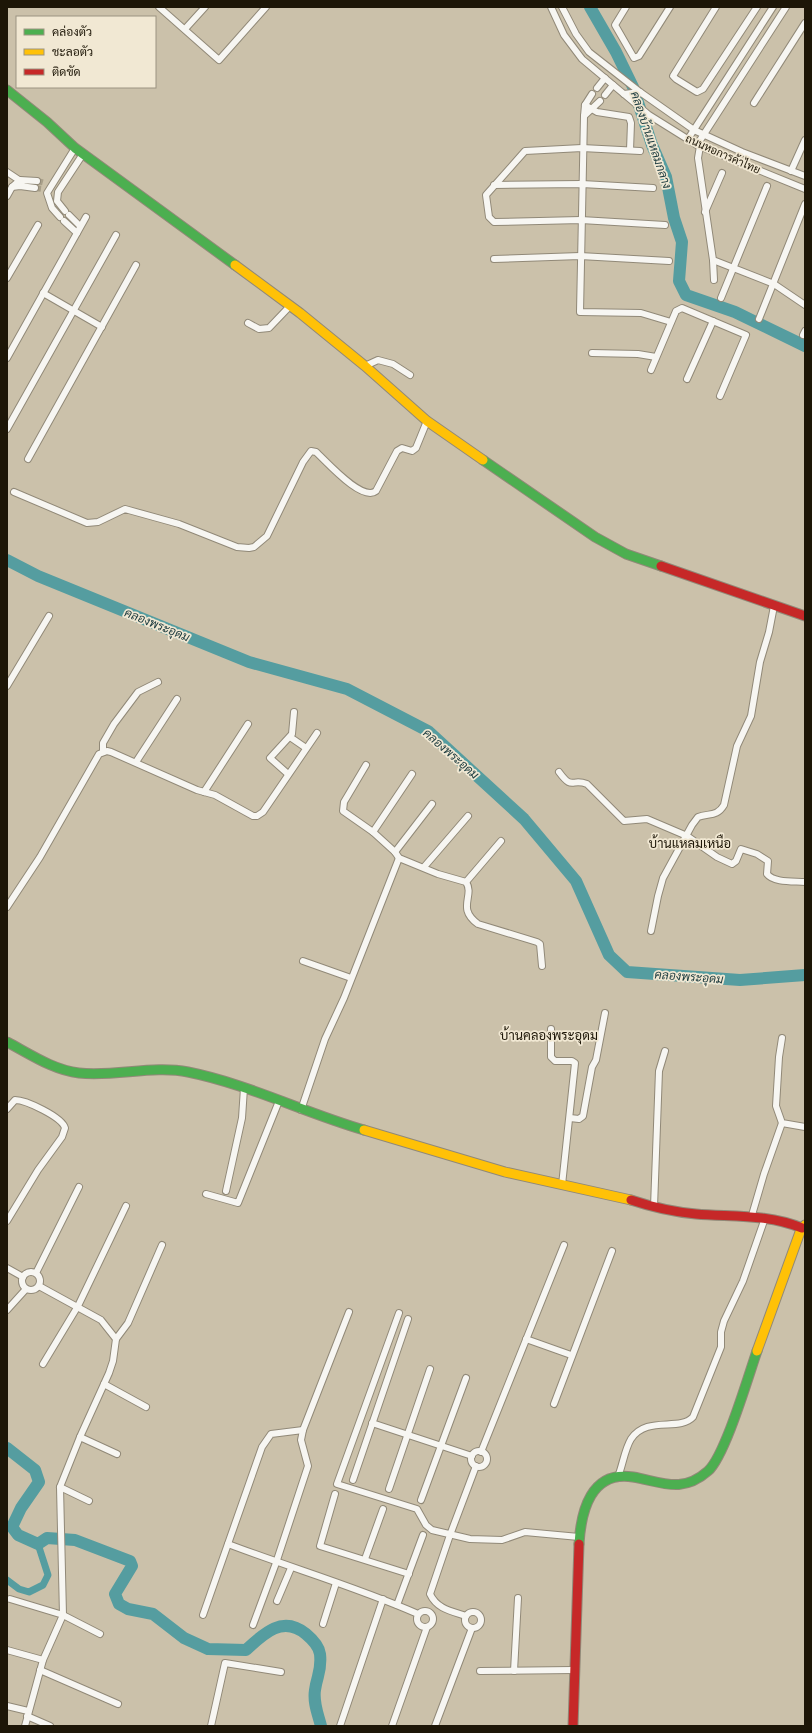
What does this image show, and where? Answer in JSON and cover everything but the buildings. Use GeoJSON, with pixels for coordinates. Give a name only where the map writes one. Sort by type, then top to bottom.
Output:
{"type":"FeatureCollection","features":[{"type":"Feature","properties":{"kind":"street"},"geometry":{"type":"LineString","coordinates":[[159,7],[219,60],[266,7]]}},
{"type":"Feature","properties":{"kind":"street"},"geometry":{"type":"LineString","coordinates":[[185,29],[205,7]]}},
{"type":"Feature","properties":{"kind":"street","name":"ถนนหอการค้าไทย"},"geometry":{"type":"LineString","coordinates":[[551,7],[572,48],[582,59],[649,115],[688,140],[805,189]]}},
{"type":"Feature","properties":{"kind":"street","name":"ถนนหอการค้าไทย"},"geometry":{"type":"LineString","coordinates":[[562,7],[570,25],[589,52],[638,90],[694,130],[805,176]]}},
{"type":"Feature","properties":{"kind":"street"},"geometry":{"type":"LineString","coordinates":[[626,7],[615,25],[634,58],[638,56],[670,7]]}},
{"type":"Feature","properties":{"kind":"street"},"geometry":{"type":"LineString","coordinates":[[716,7],[673,76],[697,92],[703,89],[757,7]]}},
{"type":"Feature","properties":{"kind":"street"},"geometry":{"type":"LineString","coordinates":[[688,140],[773,7]]}},
{"type":"Feature","properties":{"kind":"street"},"geometry":{"type":"LineString","coordinates":[[714,280],[713,260],[698,158],[699,145],[703,134],[786,7]]}},
{"type":"Feature","properties":{"kind":"street"},"geometry":{"type":"LineString","coordinates":[[754,103],[805,23]]}},
{"type":"Feature","properties":{"kind":"street"},"geometry":{"type":"LineString","coordinates":[[597,88],[605,78]]}},
{"type":"Feature","properties":{"kind":"street"},"geometry":{"type":"LineString","coordinates":[[605,95],[613,85]]}},
{"type":"Feature","properties":{"kind":"street"},"geometry":{"type":"LineString","coordinates":[[7,90],[47,122],[75,148],[290,306],[365,366],[390,390],[427,421],[569,519],[626,554],[805,616]]}},
{"type":"Feature","properties":{"kind":"street"},"geometry":{"type":"LineString","coordinates":[[625,95],[638,90]]}},
{"type":"Feature","properties":{"kind":"street"},"geometry":{"type":"LineString","coordinates":[[592,94],[585,105],[582,148],[580,312],[641,313],[671,322]]}},
{"type":"Feature","properties":{"kind":"street"},"geometry":{"type":"LineString","coordinates":[[584,116],[600,101]]}},
{"type":"Feature","properties":{"kind":"street"},"geometry":{"type":"LineString","coordinates":[[585,105],[592,110],[629,117],[631,123],[630,150]]}},
{"type":"Feature","properties":{"kind":"street"},"geometry":{"type":"LineString","coordinates":[[710,105],[719,109]]}},
{"type":"Feature","properties":{"kind":"street"},"geometry":{"type":"LineString","coordinates":[[791,171],[805,140]]}},
{"type":"Feature","properties":{"kind":"street"},"geometry":{"type":"LineString","coordinates":[[75,148],[47,187],[48,199],[52,208],[80,226]]}},
{"type":"Feature","properties":{"kind":"street"},"geometry":{"type":"LineString","coordinates":[[640,151],[582,148],[525,151],[494,185],[485,198],[489,216],[494,222],[581,220],[665,225]]}},
{"type":"Feature","properties":{"kind":"street"},"geometry":{"type":"LineString","coordinates":[[77,233],[64,216],[57,201],[59,190],[83,154]]}},
{"type":"Feature","properties":{"kind":"street"},"geometry":{"type":"LineString","coordinates":[[7,172],[20,180],[26,186]]}},
{"type":"Feature","properties":{"kind":"street"},"geometry":{"type":"LineString","coordinates":[[705,212],[722,173]]}},
{"type":"Feature","properties":{"kind":"street"},"geometry":{"type":"LineString","coordinates":[[12,187],[36,184],[20,180]]}},
{"type":"Feature","properties":{"kind":"street"},"geometry":{"type":"LineString","coordinates":[[7,196],[12,187],[20,180]]}},
{"type":"Feature","properties":{"kind":"street"},"geometry":{"type":"LineString","coordinates":[[494,185],[582,184],[653,188]]}},
{"type":"Feature","properties":{"kind":"street"},"geometry":{"type":"LineString","coordinates":[[721,298],[767,186]]}},
{"type":"Feature","properties":{"kind":"street"},"geometry":{"type":"LineString","coordinates":[[47,187],[59,190]]}},
{"type":"Feature","properties":{"kind":"street"},"geometry":{"type":"LineString","coordinates":[[759,319],[805,204]]}},
{"type":"Feature","properties":{"kind":"street"},"geometry":{"type":"LineString","coordinates":[[7,358],[80,226],[86,218]]}},
{"type":"Feature","properties":{"kind":"street"},"geometry":{"type":"LineString","coordinates":[[7,278],[38,225]]}},
{"type":"Feature","properties":{"kind":"street"},"geometry":{"type":"LineString","coordinates":[[7,429],[116,234]]}},
{"type":"Feature","properties":{"kind":"street"},"geometry":{"type":"LineString","coordinates":[[494,259],[580,256],[669,261]]}},
{"type":"Feature","properties":{"kind":"street"},"geometry":{"type":"LineString","coordinates":[[713,260],[774,284],[805,305]]}},
{"type":"Feature","properties":{"kind":"street"},"geometry":{"type":"LineString","coordinates":[[28,459],[136,265]]}},
{"type":"Feature","properties":{"kind":"street"},"geometry":{"type":"LineString","coordinates":[[43,293],[102,327]]}},
{"type":"Feature","properties":{"kind":"street"},"geometry":{"type":"LineString","coordinates":[[248,323],[259,329],[268,328],[290,306]]}},
{"type":"Feature","properties":{"kind":"street"},"geometry":{"type":"LineString","coordinates":[[651,370],[676,311],[682,308],[746,335],[720,396]]}},
{"type":"Feature","properties":{"kind":"street"},"geometry":{"type":"LineString","coordinates":[[688,379],[713,321]]}},
{"type":"Feature","properties":{"kind":"street"},"geometry":{"type":"LineString","coordinates":[[592,354],[638,354],[656,358]]}},
{"type":"Feature","properties":{"kind":"street"},"geometry":{"type":"LineString","coordinates":[[365,366],[378,360],[393,364],[410,375]]}},
{"type":"Feature","properties":{"kind":"street"},"geometry":{"type":"LineString","coordinates":[[14,492],[87,523],[98,522],[125,509],[179,524],[237,548],[249,548],[254,547],[267,536],[303,462],[311,451],[316,452],[340,476],[367,494],[373,494],[397,451],[402,448],[412,451],[416,448],[427,421]]}},
{"type":"Feature","properties":{"kind":"street"},"geometry":{"type":"LineString","coordinates":[[651,931],[658,896],[664,878],[692,825],[698,817],[713,815],[720,812],[724,805],[737,746],[751,716],[760,662],[769,632],[774,606]]}},
{"type":"Feature","properties":{"kind":"street"},"geometry":{"type":"LineString","coordinates":[[7,686],[49,616]]}},
{"type":"Feature","properties":{"kind":"street"},"geometry":{"type":"LineString","coordinates":[[7,907],[40,857],[95,761],[103,752],[103,743],[114,724],[138,692],[158,682]]}},
{"type":"Feature","properties":{"kind":"street"},"geometry":{"type":"LineString","coordinates":[[136,762],[176,699]]}},
{"type":"Feature","properties":{"kind":"street"},"geometry":{"type":"LineString","coordinates":[[288,774],[270,758],[290,737],[293,727],[294,712]]}},
{"type":"Feature","properties":{"kind":"street"},"geometry":{"type":"LineString","coordinates":[[204,792],[248,724]]}},
{"type":"Feature","properties":{"kind":"street"},"geometry":{"type":"LineString","coordinates":[[103,752],[111,752],[136,762],[204,792],[215,795],[253,816],[257,816],[263,812],[317,733]]}},
{"type":"Feature","properties":{"kind":"street"},"geometry":{"type":"LineString","coordinates":[[290,737],[306,748]]}},
{"type":"Feature","properties":{"kind":"street"},"geometry":{"type":"LineString","coordinates":[[366,765],[344,802],[342,808],[346,814],[373,832],[400,858],[438,874],[466,882],[469,886],[467,909],[470,917],[478,924],[540,944],[542,966]]}},
{"type":"Feature","properties":{"kind":"street"},"geometry":{"type":"LineString","coordinates":[[559,772],[567,783],[572,784],[580,782],[587,784],[606,801],[624,821],[647,819],[687,836],[728,863],[735,862],[741,849],[747,850],[768,861],[768,876],[778,880],[805,882]]}},
{"type":"Feature","properties":{"kind":"street"},"geometry":{"type":"LineString","coordinates":[[373,832],[412,774]]}},
{"type":"Feature","properties":{"kind":"street"},"geometry":{"type":"LineString","coordinates":[[395,852],[432,804]]}},
{"type":"Feature","properties":{"kind":"street"},"geometry":{"type":"LineString","coordinates":[[424,867],[468,816]]}},
{"type":"Feature","properties":{"kind":"street"},"geometry":{"type":"LineString","coordinates":[[466,882],[501,841]]}},
{"type":"Feature","properties":{"kind":"street"},"geometry":{"type":"LineString","coordinates":[[301,1110],[325,1039],[352,978],[400,858]]}},
{"type":"Feature","properties":{"kind":"street"},"geometry":{"type":"LineString","coordinates":[[303,961],[352,978]]}},
{"type":"Feature","properties":{"kind":"street"},"geometry":{"type":"LineString","coordinates":[[570,1118],[579,1119],[583,1116],[592,1067],[596,1060],[605,1013]]}},
{"type":"Feature","properties":{"kind":"street"},"geometry":{"type":"LineString","coordinates":[[551,1029],[550,1054],[552,1060],[572,1061],[575,1063],[562,1184]]}},
{"type":"Feature","properties":{"kind":"street"},"geometry":{"type":"LineString","coordinates":[[782,1038],[776,1106],[779,1118],[782,1123],[805,1127]]}},
{"type":"Feature","properties":{"kind":"street"},"geometry":{"type":"LineString","coordinates":[[7,1042],[58,1068],[78,1073],[98,1074],[171,1071],[208,1077],[244,1088],[329,1120],[505,1172],[612,1195],[673,1212],[752,1215],[803,1226],[726,1436],[713,1466],[691,1483],[679,1487],[662,1485],[619,1474],[609,1477],[598,1486],[584,1510],[579,1537],[572,1726]]}},
{"type":"Feature","properties":{"kind":"street"},"geometry":{"type":"LineString","coordinates":[[654,1207],[660,1071],[665,1051]]}},
{"type":"Feature","properties":{"kind":"street"},"geometry":{"type":"LineString","coordinates":[[226,1191],[242,1118],[244,1088]]}},
{"type":"Feature","properties":{"kind":"street"},"geometry":{"type":"LineString","coordinates":[[7,1110],[15,1100],[28,1102],[62,1122],[65,1128],[62,1136],[38,1170],[7,1221]]}},
{"type":"Feature","properties":{"kind":"street"},"geometry":{"type":"LineString","coordinates":[[206,1194],[238,1203],[279,1101]]}},
{"type":"Feature","properties":{"kind":"street"},"geometry":{"type":"LineString","coordinates":[[752,1215],[764,1174],[782,1123]]}},
{"type":"Feature","properties":{"kind":"street"},"geometry":{"type":"LineString","coordinates":[[36,1273],[79,1187]]}},
{"type":"Feature","properties":{"kind":"street"},"geometry":{"type":"LineString","coordinates":[[43,1364],[78,1306],[126,1206]]}},
{"type":"Feature","properties":{"kind":"street"},"geometry":{"type":"LineString","coordinates":[[619,1474],[631,1440],[639,1431],[657,1424],[686,1423],[693,1418],[721,1347],[721,1332],[724,1321],[743,1281],[765,1218]]}},
{"type":"Feature","properties":{"kind":"street"},"geometry":{"type":"LineString","coordinates":[[481,1452],[564,1245]]}},
{"type":"Feature","properties":{"kind":"street"},"geometry":{"type":"LineString","coordinates":[[25,1726],[43,1660],[63,1615],[60,1487],[113,1361],[116,1339],[128,1323],[162,1246]]}},
{"type":"Feature","properties":{"kind":"street"},"geometry":{"type":"LineString","coordinates":[[554,1404],[612,1250]]}},
{"type":"Feature","properties":{"kind":"street"},"geometry":{"type":"LineString","coordinates":[[7,1268],[23,1277]]}},
{"type":"Feature","properties":{"kind":"street"},"geometry":{"type":"LineString","coordinates":[[26,1289],[22,1282],[23,1277],[30,1272],[36,1273]]}},
{"type":"Feature","properties":{"kind":"street"},"geometry":{"type":"LineString","coordinates":[[36,1273],[39,1278],[39,1286]]}},
{"type":"Feature","properties":{"kind":"street"},"geometry":{"type":"LineString","coordinates":[[39,1286],[78,1306],[101,1320],[116,1339]]}},
{"type":"Feature","properties":{"kind":"street"},"geometry":{"type":"LineString","coordinates":[[26,1289],[32,1290],[39,1286]]}},
{"type":"Feature","properties":{"kind":"street"},"geometry":{"type":"LineString","coordinates":[[7,1310],[26,1289]]}},
{"type":"Feature","properties":{"kind":"street"},"geometry":{"type":"LineString","coordinates":[[253,1625],[276,1563],[308,1466],[301,1440],[303,1430],[349,1312]]}},
{"type":"Feature","properties":{"kind":"street"},"geometry":{"type":"LineString","coordinates":[[399,1313],[336,1484],[417,1509],[426,1525],[432,1530],[450,1535],[470,1539],[502,1540],[526,1532],[579,1537]]}},
{"type":"Feature","properties":{"kind":"street"},"geometry":{"type":"LineString","coordinates":[[353,1480],[408,1319]]}},
{"type":"Feature","properties":{"kind":"street"},"geometry":{"type":"LineString","coordinates":[[526,1339],[572,1355]]}},
{"type":"Feature","properties":{"kind":"street"},"geometry":{"type":"LineString","coordinates":[[389,1490],[430,1369]]}},
{"type":"Feature","properties":{"kind":"street"},"geometry":{"type":"LineString","coordinates":[[421,1500],[466,1378]]}},
{"type":"Feature","properties":{"kind":"street"},"geometry":{"type":"LineString","coordinates":[[104,1384],[146,1407]]}},
{"type":"Feature","properties":{"kind":"street"},"geometry":{"type":"LineString","coordinates":[[372,1423],[472,1456]]}},
{"type":"Feature","properties":{"kind":"street"},"geometry":{"type":"LineString","coordinates":[[203,1615],[262,1447],[271,1434],[303,1430]]}},
{"type":"Feature","properties":{"kind":"street"},"geometry":{"type":"LineString","coordinates":[[80,1437],[117,1454]]}},
{"type":"Feature","properties":{"kind":"street"},"geometry":{"type":"LineString","coordinates":[[476,1452],[481,1452],[487,1457],[486,1462],[481,1467],[476,1466],[472,1463],[472,1456],[476,1452]]}},
{"type":"Feature","properties":{"kind":"street"},"geometry":{"type":"LineString","coordinates":[[472,1628],[477,1627],[480,1623],[480,1615],[473,1612],[466,1616],[442,1608],[436,1604],[430,1594],[476,1466]]}},
{"type":"Feature","properties":{"kind":"street"},"geometry":{"type":"LineString","coordinates":[[60,1487],[89,1501]]}},
{"type":"Feature","properties":{"kind":"street"},"geometry":{"type":"LineString","coordinates":[[335,1494],[320,1546],[366,1559],[409,1574]]}},
{"type":"Feature","properties":{"kind":"street"},"geometry":{"type":"LineString","coordinates":[[366,1559],[384,1509]]}},
{"type":"Feature","properties":{"kind":"street"},"geometry":{"type":"LineString","coordinates":[[397,1605],[423,1535]]}},
{"type":"Feature","properties":{"kind":"street"},"geometry":{"type":"LineString","coordinates":[[228,1544],[276,1563],[384,1599],[418,1614],[426,1611],[432,1615],[433,1623],[427,1627],[392,1726]]}},
{"type":"Feature","properties":{"kind":"street"},"geometry":{"type":"LineString","coordinates":[[277,1601],[291,1568]]}},
{"type":"Feature","properties":{"kind":"street"},"geometry":{"type":"LineString","coordinates":[[323,1624],[336,1583]]}},
{"type":"Feature","properties":{"kind":"street"},"geometry":{"type":"LineString","coordinates":[[514,1671],[518,1598]]}},
{"type":"Feature","properties":{"kind":"street"},"geometry":{"type":"LineString","coordinates":[[10,1599],[63,1615],[100,1634]]}},
{"type":"Feature","properties":{"kind":"street"},"geometry":{"type":"LineString","coordinates":[[340,1726],[384,1599]]}},
{"type":"Feature","properties":{"kind":"street"},"geometry":{"type":"LineString","coordinates":[[418,1614],[418,1625],[427,1627]]}},
{"type":"Feature","properties":{"kind":"street"},"geometry":{"type":"LineString","coordinates":[[466,1616],[466,1623],[472,1628]]}},
{"type":"Feature","properties":{"kind":"street"},"geometry":{"type":"LineString","coordinates":[[435,1726],[472,1628]]}},
{"type":"Feature","properties":{"kind":"street"},"geometry":{"type":"LineString","coordinates":[[7,1650],[43,1660]]}},
{"type":"Feature","properties":{"kind":"street"},"geometry":{"type":"LineString","coordinates":[[211,1726],[225,1663],[281,1672]]}},
{"type":"Feature","properties":{"kind":"street"},"geometry":{"type":"LineString","coordinates":[[40,1670],[118,1704]]}},
{"type":"Feature","properties":{"kind":"street"},"geometry":{"type":"LineString","coordinates":[[480,1671],[573,1670]]}},
{"type":"Feature","properties":{"kind":"street"},"geometry":{"type":"LineString","coordinates":[[7,1706],[28,1714],[50,1726]]}},
{"type":"Feature","properties":{"kind":"waterway","name":"คลองบ้านแหลมกลาง"},"geometry":{"type":"LineString","coordinates":[[590,7],[616,52],[633,87],[652,145],[666,177],[674,218],[682,242],[679,281],[686,295],[735,312],[805,346]]}},
{"type":"Feature","properties":{"kind":"waterway","name":"คลองพระอุดม"},"geometry":{"type":"LineString","coordinates":[[7,560],[38,576],[249,662],[347,689],[428,731],[524,819],[576,881],[609,955],[627,972],[740,980],[805,975]]}},
{"type":"Feature","properties":{"kind":"waterway"},"geometry":{"type":"LineString","coordinates":[[7,1448],[35,1470],[39,1482],[21,1508],[12,1527],[18,1535],[38,1544],[47,1538],[75,1540],[130,1561],[132,1566],[115,1594],[119,1604],[128,1609],[153,1614],[184,1638],[208,1649],[246,1650],[267,1632],[282,1626],[289,1626],[298,1629],[313,1640],[317,1645],[320,1654],[320,1669],[316,1685],[315,1699],[321,1726]]}},
{"type":"Feature","properties":{"kind":"waterway"},"geometry":{"type":"LineString","coordinates":[[7,1580],[19,1589],[29,1592],[43,1585],[48,1575],[38,1544]]}},
{"type":"Feature","properties":{"kind":"tunnel"},"geometry":{"type":"LineString","coordinates":[[37,181],[45,183]]}},
{"type":"Feature","properties":{"kind":"tunnel"},"geometry":{"type":"LineString","coordinates":[[35,188],[43,189]]}},
{"type":"Feature","properties":{"kind":"traffic: fast"},"geometry":{"type":"LineString","coordinates":[[7,90],[47,122],[75,148],[235,265]]}},
{"type":"Feature","properties":{"kind":"traffic: fast"},"geometry":{"type":"LineString","coordinates":[[483,460],[595,537],[626,554],[661,566]]}},
{"type":"Feature","properties":{"kind":"traffic: fast"},"geometry":{"type":"LineString","coordinates":[[7,1042],[60,1069],[79,1073],[106,1074],[148,1070],[175,1070],[210,1077],[364,1130]]}},
{"type":"Feature","properties":{"kind":"traffic: fast"},"geometry":{"type":"LineString","coordinates":[[579,1544],[582,1519],[586,1506],[598,1486],[607,1480],[619,1477],[633,1477],[663,1483],[680,1484],[699,1478],[708,1471],[715,1463],[729,1433],[757,1351]]}},
{"type":"Feature","properties":{"kind":"traffic: slow"},"geometry":{"type":"LineString","coordinates":[[235,265],[300,313],[365,366],[427,421],[483,460]]}},
{"type":"Feature","properties":{"kind":"traffic: slow"},"geometry":{"type":"LineString","coordinates":[[364,1130],[505,1172],[631,1200]]}},
{"type":"Feature","properties":{"kind":"traffic: slow"},"geometry":{"type":"LineString","coordinates":[[757,1351],[800,1232],[805,1225]]}},
{"type":"Feature","properties":{"kind":"traffic: jam"},"geometry":{"type":"LineString","coordinates":[[661,566],[805,616]]}},
{"type":"Feature","properties":{"kind":"traffic: jam"},"geometry":{"type":"LineString","coordinates":[[631,1200],[680,1212],[763,1218],[776,1220],[802,1228]]}},
{"type":"Feature","properties":{"kind":"traffic: jam"},"geometry":{"type":"LineString","coordinates":[[573,1726],[579,1544]]}},
{"type":"Feature","properties":{"kind":"district","name":"บ้านแหลมเหนือ"},"geometry":{"type":"Point","coordinates":[690,843]}},
{"type":"Feature","properties":{"kind":"district","name":"บ้านคลองพระอุดม"},"geometry":{"type":"Point","coordinates":[549,1035]}}]}
